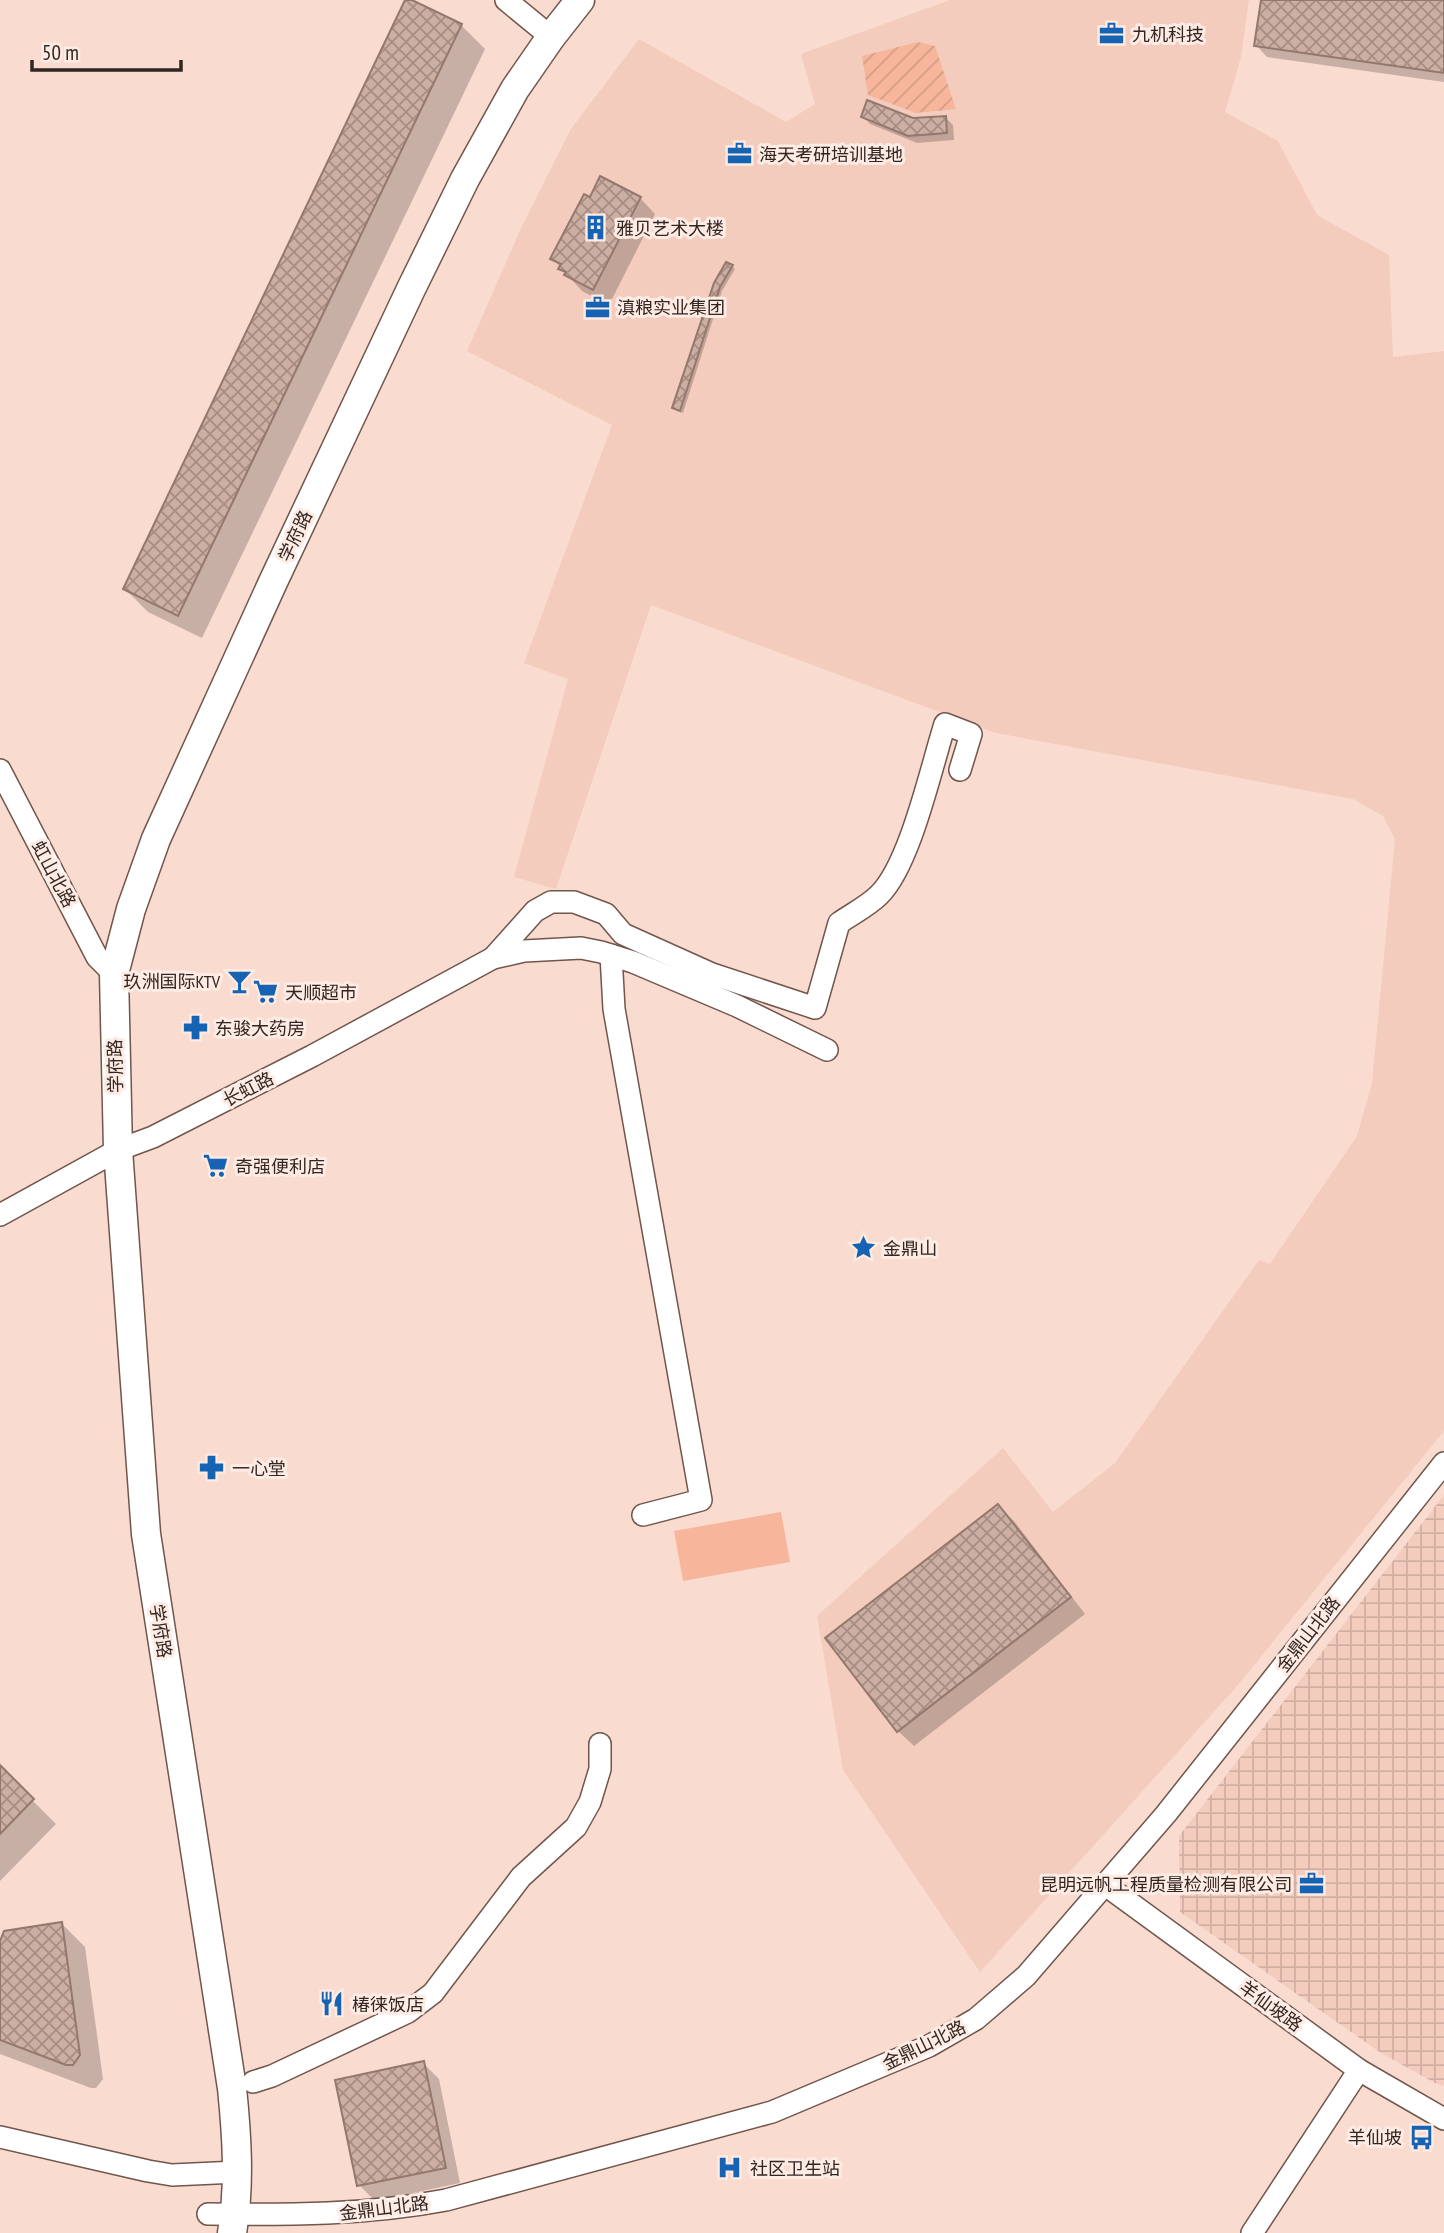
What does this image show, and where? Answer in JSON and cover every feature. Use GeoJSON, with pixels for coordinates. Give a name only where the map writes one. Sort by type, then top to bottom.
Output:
{"type":"FeatureCollection","features":[{"type":"Feature","properties":{"kind":"main road","name":"学府路"},"geometry":{"type":"LineString","coordinates":[[225,2221],[237,2172],[237,2140],[232,2088],[146,1534],[118,1150],[114,974],[131,909],[156,839],[273,582],[465,179],[515,89],[580,0]]}},
{"type":"Feature","properties":{"kind":"street"},"geometry":{"type":"LineString","coordinates":[[506,0],[551,37]]}},
{"type":"Feature","properties":{"kind":"street"},"geometry":{"type":"LineString","coordinates":[[493,958],[535,911],[551,902],[574,902],[606,914],[623,934],[700,968],[815,1008],[839,923],[879,895],[904,853],[945,724],[971,734],[960,770]]}},
{"type":"Feature","properties":{"kind":"street","name":"虹山北路"},"geometry":{"type":"LineString","coordinates":[[0,769],[97,957],[114,974]]}},
{"type":"Feature","properties":{"kind":"street"},"geometry":{"type":"LineString","coordinates":[[493,958],[524,951],[581,948],[611,954],[737,1006],[827,1051]]}},
{"type":"Feature","properties":{"kind":"street"},"geometry":{"type":"LineString","coordinates":[[611,954],[614,1009],[701,1500],[643,1515]]}},
{"type":"Feature","properties":{"kind":"street","name":"长虹路"},"geometry":{"type":"LineString","coordinates":[[0,1215],[118,1150],[153,1137],[313,1056],[493,958]]}},
{"type":"Feature","properties":{"kind":"street","name":"金鼎山北路"},"geometry":{"type":"LineString","coordinates":[[225,2221],[397,2209],[446,2200],[772,2112],[929,2046],[976,2019],[1026,1976],[1166,1814],[1444,1463]]}},
{"type":"Feature","properties":{"kind":"street"},"geometry":{"type":"LineString","coordinates":[[253,2082],[272,2076],[408,2012],[433,1993],[520,1877],[576,1827],[590,1802],[600,1769],[600,1744]]}},
{"type":"Feature","properties":{"kind":"street","name":"羊仙坡路"},"geometry":{"type":"LineString","coordinates":[[1104,1884],[1359,2070],[1444,2119]]}},
{"type":"Feature","properties":{"kind":"street"},"geometry":{"type":"LineString","coordinates":[[1252,2233],[1359,2070]]}},
{"type":"Feature","properties":{"kind":"street"},"geometry":{"type":"LineString","coordinates":[[0,2137],[172,2175],[237,2172]]}},
{"type":"Feature","properties":{"kind":"shaded area"},"geometry":{"type":"Polygon","coordinates":[[[950,0],[1249,0],[1241,57],[1225,112],[1278,141],[1317,215],[1389,255],[1393,357],[1444,351],[1444,1431],[1237,1686],[980,1972],[843,1770],[817,1616],[1003,1448],[1053,1512],[1115,1463],[1259,1260],[1270,1264],[1357,1136],[1372,1083],[1395,839],[1383,816],[1353,799],[996,733],[651,605],[556,889],[514,877],[568,679],[524,663],[612,425],[467,351],[522,226],[571,129],[639,39],[786,122],[815,104],[801,54],[950,0]]]}},
{"type":"Feature","properties":{"kind":"shaded area"},"geometry":{"type":"Polygon","coordinates":[[[918,42],[935,46],[956,109],[916,113],[868,95],[862,56],[918,42]]]}},
{"type":"Feature","properties":{"kind":"shaded area","name":"昆明远帆工程质量检测有限公司"},"geometry":{"type":"Polygon","coordinates":[[[1444,1495],[1444,2086],[1381,2053],[1180,1912],[1179,1836],[1444,1495]]]}},
{"type":"Feature","properties":{"kind":"shaded area"},"geometry":{"type":"Polygon","coordinates":[[[781,1512],[790,1562],[683,1581],[674,1531],[781,1512]]]}},
{"type":"Feature","properties":{"kind":"building"},"geometry":{"type":"Polygon","coordinates":[[[405,0],[412,0],[462,24],[178,616],[123,589],[405,0]]]}},
{"type":"Feature","properties":{"kind":"building"},"geometry":{"type":"Polygon","coordinates":[[[1261,0],[1444,0],[1444,73],[1254,46],[1261,0]]]}},
{"type":"Feature","properties":{"kind":"building"},"geometry":{"type":"Polygon","coordinates":[[[867,100],[913,118],[946,116],[947,133],[908,136],[861,117],[867,100]]]}},
{"type":"Feature","properties":{"kind":"building","name":"雅贝艺术大楼"},"geometry":{"type":"Polygon","coordinates":[[[600,176],[641,197],[593,290],[564,275],[566,272],[558,269],[561,264],[550,259],[584,194],[590,197],[600,176]]]}},
{"type":"Feature","properties":{"kind":"building"},"geometry":{"type":"Polygon","coordinates":[[[726,262],[733,265],[720,287],[680,411],[672,408],[714,283],[726,262]]]}},
{"type":"Feature","properties":{"kind":"building"},"geometry":{"type":"Polygon","coordinates":[[[998,1504],[1071,1597],[897,1732],[825,1638],[998,1504]]]}},
{"type":"Feature","properties":{"kind":"building"},"geometry":{"type":"Polygon","coordinates":[[[0,1765],[34,1799],[0,1834],[0,1765]]]}},
{"type":"Feature","properties":{"kind":"building"},"geometry":{"type":"Polygon","coordinates":[[[62,1922],[80,2055],[73,2065],[66,2065],[0,2040],[0,1941],[4,1931],[62,1922]]]}},
{"type":"Feature","properties":{"kind":"building"},"geometry":{"type":"Polygon","coordinates":[[[424,2061],[446,2168],[357,2186],[335,2080],[424,2061]]]}},
{"type":"Feature","properties":{"kind":"place","name":"九机科技"},"geometry":{"type":"Point","coordinates":[1112,34]}},
{"type":"Feature","properties":{"kind":"place","name":"海天考研培训基地"},"geometry":{"type":"Point","coordinates":[739,154]}},
{"type":"Feature","properties":{"kind":"place","name":"雅贝艺术大楼"},"geometry":{"type":"Point","coordinates":[596,228]}},
{"type":"Feature","properties":{"kind":"place","name":"滇粮实业集团"},"geometry":{"type":"Point","coordinates":[597,307]}},
{"type":"Feature","properties":{"kind":"place","name":"玖洲国际KTV"},"geometry":{"type":"Point","coordinates":[240,981]}},
{"type":"Feature","properties":{"kind":"place","name":"天顺超市"},"geometry":{"type":"Point","coordinates":[265,992]}},
{"type":"Feature","properties":{"kind":"place","name":"东骏大药房"},"geometry":{"type":"Point","coordinates":[195,1028]}},
{"type":"Feature","properties":{"kind":"place","name":"奇强便利店"},"geometry":{"type":"Point","coordinates":[215,1166]}},
{"type":"Feature","properties":{"kind":"place","name":"金鼎山"},"geometry":{"type":"Point","coordinates":[863,1248]}},
{"type":"Feature","properties":{"kind":"place","name":"一心堂"},"geometry":{"type":"Point","coordinates":[212,1468]}},
{"type":"Feature","properties":{"kind":"place","name":"昆明远帆工程质量检测有限公司"},"geometry":{"type":"Point","coordinates":[1312,1884]}},
{"type":"Feature","properties":{"kind":"place","name":"椿徕饭店"},"geometry":{"type":"Point","coordinates":[332,2004]}},
{"type":"Feature","properties":{"kind":"place","name":"羊仙坡"},"geometry":{"type":"Point","coordinates":[1422,2137]}},
{"type":"Feature","properties":{"kind":"place","name":"社区卫生站"},"geometry":{"type":"Point","coordinates":[730,2168]}}]}
